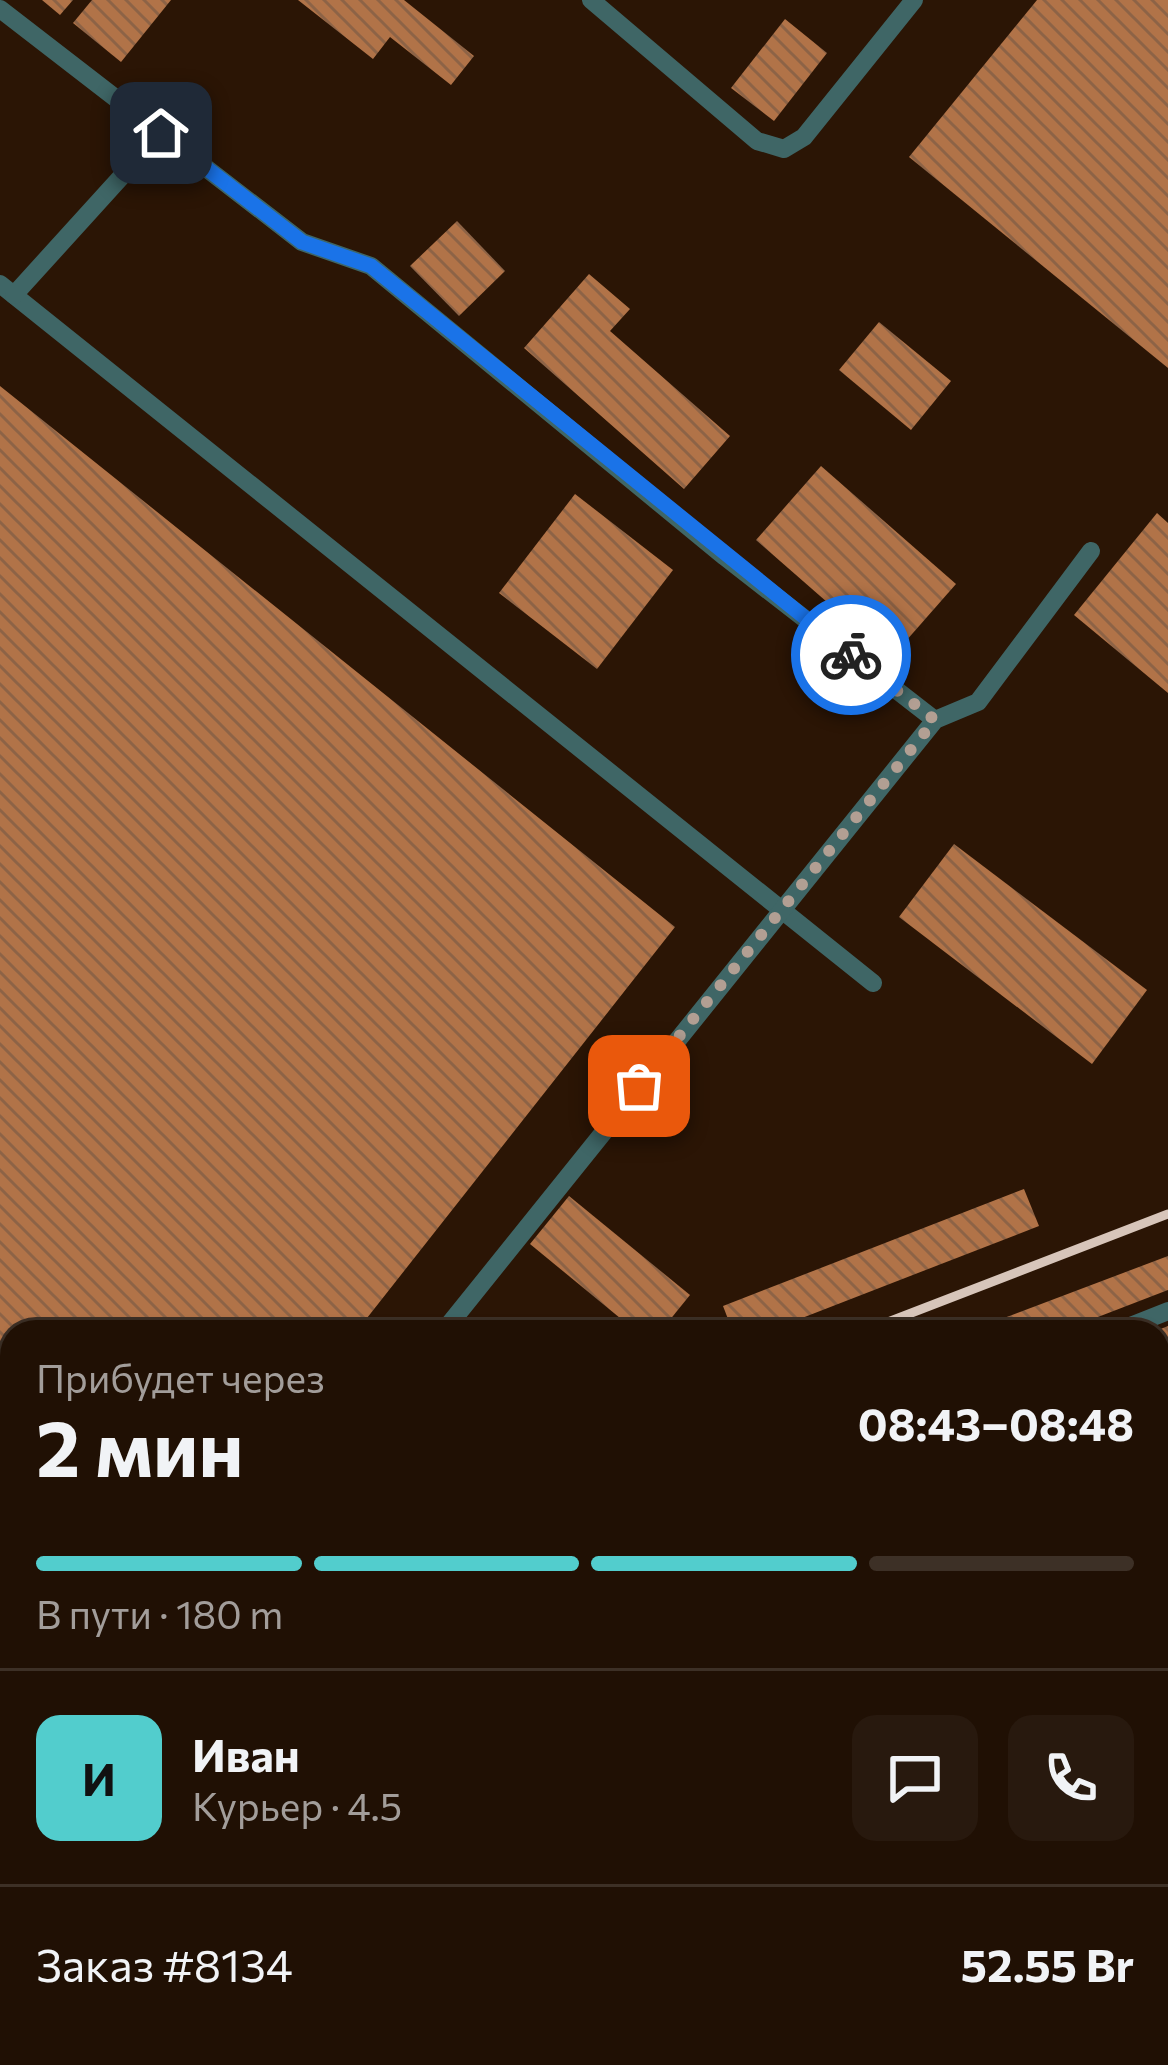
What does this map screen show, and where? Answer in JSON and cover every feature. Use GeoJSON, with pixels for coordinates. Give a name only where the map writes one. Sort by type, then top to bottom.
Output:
{"type":"FeatureCollection","features":[{"type":"Feature","properties":{"kind":"lane"},"geometry":{"type":"LineString","coordinates":[[591,0],[757,141],[784,149],[804,137],[914,0]]}},
{"type":"Feature","properties":{"kind":"lane"},"geometry":{"type":"LineString","coordinates":[[0,9],[302,242],[371,266],[725,557],[935,720]]}},
{"type":"Feature","properties":{"kind":"lane"},"geometry":{"type":"LineString","coordinates":[[161,133],[7,290],[873,982]]}},
{"type":"Feature","properties":{"kind":"lane"},"geometry":{"type":"LineString","coordinates":[[453,1320],[935,720],[978,702],[1091,551]]}},
{"type":"Feature","properties":{"kind":"building"},"geometry":{"type":"Polygon","coordinates":[[[42,0],[73,0],[60,15],[42,0]]]}},
{"type":"Feature","properties":{"kind":"building"},"geometry":{"type":"Polygon","coordinates":[[[92,0],[171,0],[121,62],[73,23],[92,0]]]}},
{"type":"Feature","properties":{"kind":"building"},"geometry":{"type":"Polygon","coordinates":[[[298,0],[404,0],[474,56],[451,85],[390,37],[373,59],[298,0]]]}},
{"type":"Feature","properties":{"kind":"building"},"geometry":{"type":"Polygon","coordinates":[[[1037,0],[1168,0],[1168,368],[909,157],[1037,0]]]}},
{"type":"Feature","properties":{"kind":"building"},"geometry":{"type":"Polygon","coordinates":[[[785,19],[827,53],[774,121],[731,88],[785,19]]]}},
{"type":"Feature","properties":{"kind":"building"},"geometry":{"type":"Polygon","coordinates":[[[457,221],[505,271],[459,316],[410,266],[457,221]]]}},
{"type":"Feature","properties":{"kind":"building"},"geometry":{"type":"Polygon","coordinates":[[[589,274],[630,309],[610,331],[730,436],[684,489],[524,348],[589,274]]]}},
{"type":"Feature","properties":{"kind":"building"},"geometry":{"type":"Polygon","coordinates":[[[879,322],[951,381],[911,430],[839,370],[879,322]]]}},
{"type":"Feature","properties":{"kind":"building"},"geometry":{"type":"Polygon","coordinates":[[[0,386],[675,927],[365,1320],[0,1320],[0,386]]]}},
{"type":"Feature","properties":{"kind":"building"},"geometry":{"type":"Polygon","coordinates":[[[821,466],[956,584],[891,658],[756,540],[821,466]]]}},
{"type":"Feature","properties":{"kind":"building"},"geometry":{"type":"Polygon","coordinates":[[[575,494],[673,570],[597,669],[499,593],[575,494]]]}},
{"type":"Feature","properties":{"kind":"building"},"geometry":{"type":"Polygon","coordinates":[[[1157,513],[1168,523],[1168,693],[1074,615],[1157,513]]]}},
{"type":"Feature","properties":{"kind":"building"},"geometry":{"type":"Polygon","coordinates":[[[954,844],[1147,990],[1092,1064],[899,917],[954,844]]]}},
{"type":"Feature","properties":{"kind":"building"},"geometry":{"type":"Polygon","coordinates":[[[1024,1189],[1039,1226],[797,1320],[728,1320],[723,1306],[1024,1189]]]}},
{"type":"Feature","properties":{"kind":"building"},"geometry":{"type":"Polygon","coordinates":[[[569,1196],[690,1295],[670,1320],[622,1320],[530,1244],[569,1196]]]}},
{"type":"Feature","properties":{"kind":"building"},"geometry":{"type":"Polygon","coordinates":[[[1168,1256],[1168,1290],[1090,1320],[999,1320],[1168,1256]]]}},
{"type":"Feature","properties":{"kind":"railway"},"geometry":{"type":"LineString","coordinates":[[893,1320],[1168,1214]]}},
{"type":"Feature","properties":{"kind":"way so far"},"geometry":{"type":"LineString","coordinates":[[639,1086],[935,720],[851,655]]}},
{"type":"Feature","properties":{"kind":"route"},"geometry":{"type":"LineString","coordinates":[[161,133],[302,242],[371,266],[851,655]]}}]}
